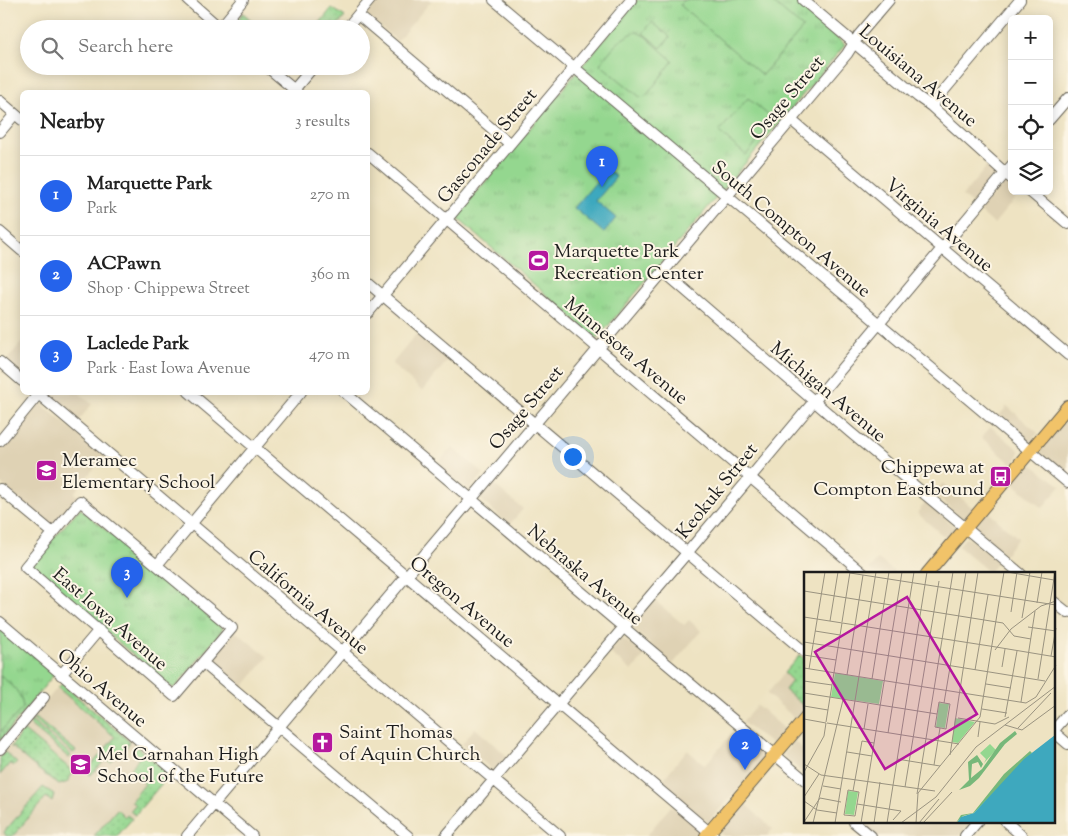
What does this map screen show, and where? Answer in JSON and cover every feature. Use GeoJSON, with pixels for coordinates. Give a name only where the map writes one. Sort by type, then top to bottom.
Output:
{"type":"FeatureCollection","features":[{"type":"Feature","properties":{"kind":"main road"},"geometry":{"type":"LineString","coordinates":[[929,572],[1068,406]]}},
{"type":"Feature","properties":{"kind":"main road"},"geometry":{"type":"LineString","coordinates":[[710,835],[804,720]]}},
{"type":"Feature","properties":{"kind":"street"},"geometry":{"type":"LineString","coordinates":[[188,0],[211,20]]}},
{"type":"Feature","properties":{"kind":"street"},"geometry":{"type":"LineString","coordinates":[[227,20],[243,0]]}},
{"type":"Feature","properties":{"kind":"street"},"geometry":{"type":"LineString","coordinates":[[354,20],[370,0]]}},
{"type":"Feature","properties":{"kind":"street","name":"South Compton Avenue"},"geometry":{"type":"LineString","coordinates":[[494,0],[1068,484]]}},
{"type":"Feature","properties":{"kind":"street","name":"Gasconade Street"},"geometry":{"type":"LineString","coordinates":[[370,311],[631,0]]}},
{"type":"Feature","properties":{"kind":"street","name":"Louisiana Avenue"},"geometry":{"type":"LineString","coordinates":[[803,0],[931,106],[1008,176]]}},
{"type":"Feature","properties":{"kind":"street","name":"Osage Street"},"geometry":{"type":"LineString","coordinates":[[187,836],[727,196],[889,0]]}},
{"type":"Feature","properties":{"kind":"street"},"geometry":{"type":"LineString","coordinates":[[931,106],[1020,0]]}},
{"type":"Feature","properties":{"kind":"street"},"geometry":{"type":"LineString","coordinates":[[358,15],[364,20]]}},
{"type":"Feature","properties":{"kind":"street"},"geometry":{"type":"LineString","coordinates":[[370,25],[510,144]]}},
{"type":"Feature","properties":{"kind":"street"},"geometry":{"type":"LineString","coordinates":[[276,75],[292,90]]}},
{"type":"Feature","properties":{"kind":"street"},"geometry":{"type":"LineString","coordinates":[[296,90],[307,75]]}},
{"type":"Feature","properties":{"kind":"street"},"geometry":{"type":"LineString","coordinates":[[1053,115],[1068,98]]}},
{"type":"Feature","properties":{"kind":"street"},"geometry":{"type":"LineString","coordinates":[[0,101],[19,117],[0,132]]}},
{"type":"Feature","properties":{"kind":"street","name":"Virginia Avenue"},"geometry":{"type":"LineString","coordinates":[[790,119],[1068,355]]}},
{"type":"Feature","properties":{"kind":"street","name":"Minnesota Avenue"},"geometry":{"type":"LineString","coordinates":[[370,156],[862,572]]}},
{"type":"Feature","properties":{"kind":"street","name":"Keokuk Street"},"geometry":{"type":"LineString","coordinates":[[446,836],[687,553],[942,248],[1008,176]]}},
{"type":"Feature","properties":{"kind":"street"},"geometry":{"type":"LineString","coordinates":[[1035,195],[1068,224]]}},
{"type":"Feature","properties":{"kind":"street"},"geometry":{"type":"LineString","coordinates":[[0,232],[20,250]]}},
{"type":"Feature","properties":{"kind":"street","name":"Michigan Avenue"},"geometry":{"type":"LineString","coordinates":[[662,271],[1019,572]]}},
{"type":"Feature","properties":{"kind":"street"},"geometry":{"type":"LineString","coordinates":[[370,285],[804,651]]}},
{"type":"Feature","properties":{"kind":"street"},"geometry":{"type":"LineString","coordinates":[[0,362],[20,379]]}},
{"type":"Feature","properties":{"kind":"street"},"geometry":{"type":"LineString","coordinates":[[0,441],[36,395]]}},
{"type":"Feature","properties":{"kind":"street","name":"California Avenue"},"geometry":{"type":"LineString","coordinates":[[40,395],[560,836]]}},
{"type":"Feature","properties":{"kind":"street","name":"Oregon Avenue"},"geometry":{"type":"LineString","coordinates":[[193,395],[710,835]]}},
{"type":"Feature","properties":{"kind":"street"},"geometry":{"type":"LineString","coordinates":[[157,565],[299,395]]}},
{"type":"Feature","properties":{"kind":"street","name":"Nebraska Avenue"},"geometry":{"type":"LineString","coordinates":[[348,395],[804,779]]}},
{"type":"Feature","properties":{"kind":"street"},"geometry":{"type":"LineString","coordinates":[[0,489],[53,533],[80,500],[232,628],[203,662],[408,836]]}},
{"type":"Feature","properties":{"kind":"street","name":"East Iowa Avenue"},"geometry":{"type":"LineString","coordinates":[[53,533],[25,566],[174,696],[203,662]]}},
{"type":"Feature","properties":{"kind":"street"},"geometry":{"type":"LineString","coordinates":[[1056,604],[1068,613]]}},
{"type":"Feature","properties":{"kind":"street","name":"Ohio Avenue"},"geometry":{"type":"LineString","coordinates":[[0,622],[252,836]]}},
{"type":"Feature","properties":{"kind":"street"},"geometry":{"type":"LineString","coordinates":[[61,675],[99,630]]}},
{"type":"Feature","properties":{"kind":"street"},"geometry":{"type":"LineString","coordinates":[[0,749],[44,696]]}},
{"type":"Feature","properties":{"kind":"street"},"geometry":{"type":"LineString","coordinates":[[1056,729],[1068,714]]}},
{"type":"Feature","properties":{"kind":"street"},"geometry":{"type":"LineString","coordinates":[[1056,733],[1068,744]]}},
{"type":"Feature","properties":{"kind":"street"},"geometry":{"type":"LineString","coordinates":[[856,824],[871,836]]}},
{"type":"Feature","properties":{"kind":"street"},"geometry":{"type":"LineString","coordinates":[[965,836],[975,824]]}},
{"type":"Feature","properties":{"kind":"street"},"geometry":{"type":"LineString","coordinates":[[1008,824],[1022,836]]}},
{"type":"Feature","properties":{"kind":"shaded area"},"geometry":{"type":"Polygon","coordinates":[[[378,0],[432,0],[397,41],[367,15],[378,0]]]}},
{"type":"Feature","properties":{"kind":"shaded area"},"geometry":{"type":"Polygon","coordinates":[[[989,164],[996,171],[996,174],[972,204],[962,196],[989,164]]]}},
{"type":"Feature","properties":{"kind":"shaded area"},"geometry":{"type":"Polygon","coordinates":[[[1006,181],[1008,182],[1008,195],[1018,195],[994,224],[979,211],[1006,181]]]}},
{"type":"Feature","properties":{"kind":"shaded area"},"geometry":{"type":"Polygon","coordinates":[[[418,332],[449,359],[422,391],[392,364],[418,332]]]}},
{"type":"Feature","properties":{"kind":"shaded area"},"geometry":{"type":"Polygon","coordinates":[[[20,344],[20,370],[7,359],[20,344]]]}},
{"type":"Feature","properties":{"kind":"shaded area"},"geometry":{"type":"Polygon","coordinates":[[[51,395],[81,395],[92,404],[79,420],[51,395]]]}},
{"type":"Feature","properties":{"kind":"shaded area","name":"Meramec Elementary School"},"geometry":{"type":"Polygon","coordinates":[[[40,403],[104,456],[74,493],[78,496],[52,525],[47,523],[0,483],[0,449],[40,403]]]}},
{"type":"Feature","properties":{"kind":"shaded area"},"geometry":{"type":"Polygon","coordinates":[[[1007,406],[1038,433],[1029,443],[998,417],[1007,406]]]}},
{"type":"Feature","properties":{"kind":"shaded area"},"geometry":{"type":"Polygon","coordinates":[[[1068,416],[1068,476],[1040,451],[1068,416]]]}},
{"type":"Feature","properties":{"kind":"shaded area"},"geometry":{"type":"Polygon","coordinates":[[[991,427],[1019,450],[1019,455],[1012,464],[981,437],[991,427]]]}},
{"type":"Feature","properties":{"kind":"shaded area"},"geometry":{"type":"Polygon","coordinates":[[[452,447],[484,474],[469,490],[437,465],[452,447]]]}},
{"type":"Feature","properties":{"kind":"shaded area"},"geometry":{"type":"Polygon","coordinates":[[[1030,463],[1061,486],[1042,508],[1012,482],[1030,463]]]}},
{"type":"Feature","properties":{"kind":"shaded area"},"geometry":{"type":"Polygon","coordinates":[[[491,482],[523,509],[509,525],[480,499],[491,482]]]}},
{"type":"Feature","properties":{"kind":"shaded area"},"geometry":{"type":"Polygon","coordinates":[[[943,483],[973,508],[966,517],[962,518],[934,494],[943,483]]]}},
{"type":"Feature","properties":{"kind":"shaded area"},"geometry":{"type":"Polygon","coordinates":[[[926,502],[955,527],[955,532],[948,540],[917,513],[926,502]]]}},
{"type":"Feature","properties":{"kind":"shaded area"},"geometry":{"type":"Polygon","coordinates":[[[987,511],[1018,538],[1005,554],[976,529],[976,525],[987,511]]]}},
{"type":"Feature","properties":{"kind":"shaded area"},"geometry":{"type":"Polygon","coordinates":[[[965,538],[970,539],[998,562],[989,572],[958,546],[965,538]]]}},
{"type":"Feature","properties":{"kind":"shaded area"},"geometry":{"type":"Polygon","coordinates":[[[878,559],[895,572],[873,572],[869,569],[878,559]]]}},
{"type":"Feature","properties":{"kind":"shaded area"},"geometry":{"type":"Polygon","coordinates":[[[653,599],[684,625],[689,620],[701,631],[673,664],[631,627],[653,599]]]}},
{"type":"Feature","properties":{"kind":"shaded area"},"geometry":{"type":"Polygon","coordinates":[[[235,631],[268,657],[242,688],[212,661],[235,631]]]}},
{"type":"Feature","properties":{"kind":"shaded area"},"geometry":{"type":"Polygon","coordinates":[[[622,638],[645,655],[632,671],[609,652],[622,638]]]}},
{"type":"Feature","properties":{"kind":"shaded area"},"geometry":{"type":"Polygon","coordinates":[[[784,673],[793,681],[785,690],[804,706],[804,709],[797,720],[767,694],[784,673]]]}},
{"type":"Feature","properties":{"kind":"shaded area","name":"Mel Carnahan High School of the Future"},"geometry":{"type":"Polygon","coordinates":[[[63,681],[170,774],[118,836],[0,836],[0,757],[63,681]]]}},
{"type":"Feature","properties":{"kind":"shaded area"},"geometry":{"type":"Polygon","coordinates":[[[757,705],[787,731],[774,746],[742,722],[757,705]]]}},
{"type":"Feature","properties":{"kind":"shaded area"},"geometry":{"type":"Polygon","coordinates":[[[475,728],[507,756],[495,769],[491,769],[462,744],[475,728]]]}},
{"type":"Feature","properties":{"kind":"shaded area"},"geometry":{"type":"Polygon","coordinates":[[[735,730],[763,754],[764,760],[708,822],[660,783],[687,750],[705,765],[735,730]]]}},
{"type":"Feature","properties":{"kind":"shaded area"},"geometry":{"type":"Polygon","coordinates":[[[794,741],[804,750],[804,774],[783,755],[794,741]]]}},
{"type":"Feature","properties":{"kind":"shaded area"},"geometry":{"type":"Polygon","coordinates":[[[742,801],[773,829],[767,836],[724,836],[720,833],[719,828],[742,801]]]}},
{"type":"Feature","properties":{"kind":"shaded area"},"geometry":{"type":"Polygon","coordinates":[[[671,806],[700,830],[699,836],[646,836],[671,806]]]}},
{"type":"Feature","properties":{"kind":"shaded area"},"geometry":{"type":"Polygon","coordinates":[[[864,824],[969,824],[959,836],[878,836],[864,824]]]}},
{"type":"Feature","properties":{"kind":"green space"},"geometry":{"type":"Polygon","coordinates":[[[637,0],[794,0],[845,45],[597,339],[456,217],[637,0]]]}},
{"type":"Feature","properties":{"kind":"green space"},"geometry":{"type":"Polygon","coordinates":[[[683,0],[770,0],[803,28],[762,75],[680,5],[683,0]]]}},
{"type":"Feature","properties":{"kind":"green space"},"geometry":{"type":"Polygon","coordinates":[[[332,8],[345,17],[342,20],[322,20],[332,8]]]}},
{"type":"Feature","properties":{"kind":"green space"},"geometry":{"type":"Polygon","coordinates":[[[243,13],[251,20],[238,20],[243,13]]]}},
{"type":"Feature","properties":{"kind":"green space"},"geometry":{"type":"Polygon","coordinates":[[[652,22],[670,37],[661,48],[643,33],[652,22]]]}},
{"type":"Feature","properties":{"kind":"green space"},"geometry":{"type":"Polygon","coordinates":[[[637,32],[645,36],[673,61],[646,96],[640,97],[600,64],[620,41],[637,32]]]}},
{"type":"Feature","properties":{"kind":"green space"},"geometry":{"type":"Polygon","coordinates":[[[748,98],[775,121],[746,155],[719,132],[748,98]]]}},
{"type":"Feature","properties":{"kind":"green space"},"geometry":{"type":"Polygon","coordinates":[[[80,508],[223,629],[175,688],[171,687],[32,569],[31,564],[80,508]]]}},
{"type":"Feature","properties":{"kind":"green space"},"geometry":{"type":"Polygon","coordinates":[[[0,627],[55,673],[0,741],[0,627]]]}},
{"type":"Feature","properties":{"kind":"green space"},"geometry":{"type":"Polygon","coordinates":[[[800,655],[804,659],[804,706],[785,690],[792,681],[784,673],[800,655]]]}},
{"type":"Feature","properties":{"kind":"green space"},"geometry":{"type":"Polygon","coordinates":[[[0,676],[16,689],[21,698],[23,708],[0,732],[0,676]]]}},
{"type":"Feature","properties":{"kind":"green space"},"geometry":{"type":"Polygon","coordinates":[[[62,684],[129,741],[126,748],[111,762],[105,760],[90,776],[89,768],[115,737],[58,688],[62,684]]]}},
{"type":"Feature","properties":{"kind":"green space"},"geometry":{"type":"Polygon","coordinates":[[[34,718],[76,751],[73,753],[32,719],[34,718]]]}},
{"type":"Feature","properties":{"kind":"green space"},"geometry":{"type":"Polygon","coordinates":[[[31,721],[71,755],[69,758],[30,725],[31,721]]]}},
{"type":"Feature","properties":{"kind":"green space"},"geometry":{"type":"Polygon","coordinates":[[[23,730],[68,767],[72,773],[68,782],[59,785],[35,767],[36,765],[34,766],[15,748],[11,747],[23,730]]]}},
{"type":"Feature","properties":{"kind":"green space"},"geometry":{"type":"Polygon","coordinates":[[[136,746],[169,775],[135,815],[130,811],[135,805],[131,801],[145,784],[130,770],[139,758],[133,752],[136,746]]]}},
{"type":"Feature","properties":{"kind":"green space"},"geometry":{"type":"Polygon","coordinates":[[[5,752],[17,763],[14,766],[10,763],[0,775],[0,758],[5,752]]]}},
{"type":"Feature","properties":{"kind":"green space"},"geometry":{"type":"Polygon","coordinates":[[[43,787],[54,794],[52,802],[46,797],[13,836],[6,836],[4,832],[43,787]]]}},
{"type":"Feature","properties":{"kind":"green space"},"geometry":{"type":"Polygon","coordinates":[[[117,809],[125,817],[127,815],[132,819],[117,836],[94,836],[117,809]]]}},
{"type":"Feature","properties":{"kind":"water"},"geometry":{"type":"Polygon","coordinates":[[[607,169],[616,177],[596,201],[616,218],[604,233],[574,208],[607,169]]]}},
{"type":"Feature","properties":{"kind":"place","name":"Marquette Park"},"geometry":{"type":"Point","coordinates":[602,187]}},
{"type":"Feature","properties":{"kind":"place","name":"Marquette Park Recreation Center"},"geometry":{"type":"Point","coordinates":[538,261]}},
{"type":"Feature","properties":{"kind":"place","name":"Meramec Elementary School"},"geometry":{"type":"Point","coordinates":[46,470]}},
{"type":"Feature","properties":{"kind":"place","name":"Chippewa at Compton Eastbound"},"geometry":{"type":"Point","coordinates":[1000,477]}},
{"type":"Feature","properties":{"kind":"place","name":"Laclede Park"},"geometry":{"type":"Point","coordinates":[127,598]}},
{"type":"Feature","properties":{"kind":"place","name":"Saint Thomas of Aquin Church"},"geometry":{"type":"Point","coordinates":[323,742]}},
{"type":"Feature","properties":{"kind":"place","name":"Mel Carnahan High School of the Future"},"geometry":{"type":"Point","coordinates":[81,764]}},
{"type":"Feature","properties":{"kind":"place","name":"ACPawn"},"geometry":{"type":"Point","coordinates":[745,770]}}]}
